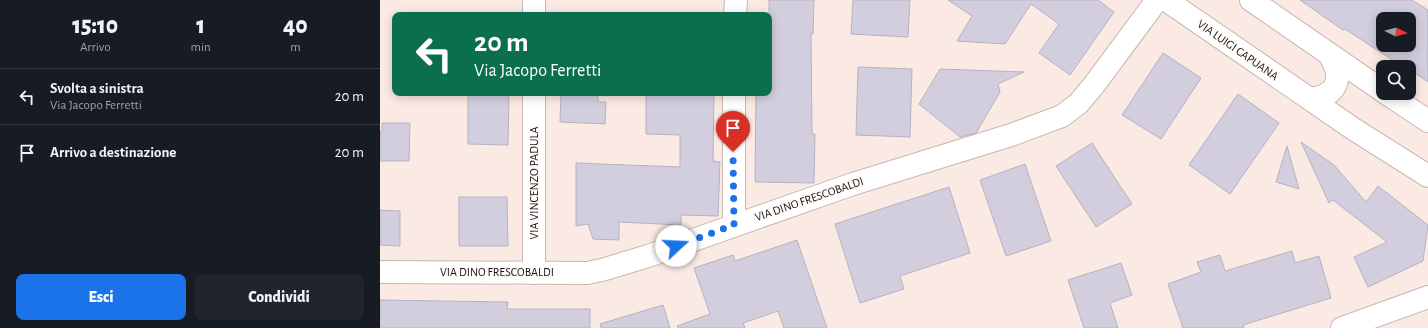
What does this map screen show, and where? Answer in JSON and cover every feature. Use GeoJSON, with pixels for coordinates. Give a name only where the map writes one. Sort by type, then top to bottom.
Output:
{"type":"FeatureCollection","features":[{"type":"Feature","properties":{"kind":"street"},"geometry":{"type":"LineString","coordinates":[[534,0],[534,12]]}},
{"type":"Feature","properties":{"kind":"street"},"geometry":{"type":"LineString","coordinates":[[735,12],[736,0]]}},
{"type":"Feature","properties":{"kind":"street","name":"VIA DINO FRESCOBALDI"},"geometry":{"type":"LineString","coordinates":[[380,272],[534,273],[587,272],[602,270],[648,256],[853,184],[1011,135],[1062,116],[1078,104],[1094,85],[1157,0]]}},
{"type":"Feature","properties":{"kind":"street","name":"VIA LUIGI CAPUANA"},"geometry":{"type":"LineString","coordinates":[[1166,0],[1355,130],[1428,176]]}},
{"type":"Feature","properties":{"kind":"street"},"geometry":{"type":"LineString","coordinates":[[1251,0],[1376,86]]}},
{"type":"Feature","properties":{"kind":"street"},"geometry":{"type":"LineString","coordinates":[[1310,99],[1324,96],[1331,92],[1335,86],[1337,68],[1330,56]]}},
{"type":"Feature","properties":{"kind":"street","name":"VIA VINCENZO PADULA"},"geometry":{"type":"LineString","coordinates":[[534,96],[534,273]]}},
{"type":"Feature","properties":{"kind":"street"},"geometry":{"type":"LineString","coordinates":[[734,96],[734,225]]}},
{"type":"Feature","properties":{"kind":"street"},"geometry":{"type":"LineString","coordinates":[[1396,100],[1428,121]]}},
{"type":"Feature","properties":{"kind":"street"},"geometry":{"type":"LineString","coordinates":[[1342,328],[1428,297]]}},
{"type":"Feature","properties":{"kind":"building"},"geometry":{"type":"Polygon","coordinates":[[[769,0],[814,0],[813,34],[811,34],[812,134],[815,134],[814,183],[755,182],[756,96],[772,96],[772,12],[769,12],[769,0]]]}},
{"type":"Feature","properties":{"kind":"building"},"geometry":{"type":"Polygon","coordinates":[[[853,0],[910,0],[908,37],[851,34],[853,0]]]}},
{"type":"Feature","properties":{"kind":"building"},"geometry":{"type":"Polygon","coordinates":[[[948,0],[1098,0],[1114,12],[1070,75],[1039,53],[1059,24],[1031,4],[1005,44],[957,41],[972,16],[948,0]]]}},
{"type":"Feature","properties":{"kind":"building"},"geometry":{"type":"Polygon","coordinates":[[[1300,0],[1412,0],[1428,10],[1428,82],[1416,74],[1416,60],[1392,60],[1380,52],[1416,52],[1416,12],[1376,12],[1376,49],[1345,29],[1343,30],[1300,0]]]}},
{"type":"Feature","properties":{"kind":"building"},"geometry":{"type":"Polygon","coordinates":[[[1163,53],[1201,78],[1161,139],[1122,115],[1163,53]]]}},
{"type":"Feature","properties":{"kind":"building"},"geometry":{"type":"Polygon","coordinates":[[[858,67],[912,69],[910,137],[856,135],[858,67]]]}},
{"type":"Feature","properties":{"kind":"building"},"geometry":{"type":"Polygon","coordinates":[[[940,69],[1024,72],[998,84],[1000,92],[976,133],[960,137],[919,104],[940,69]]]}},
{"type":"Feature","properties":{"kind":"building"},"geometry":{"type":"Polygon","coordinates":[[[1238,94],[1279,123],[1230,194],[1189,165],[1238,94]]]}},
{"type":"Feature","properties":{"kind":"building"},"geometry":{"type":"Polygon","coordinates":[[[468,96],[509,96],[508,145],[468,144],[468,96]]]}},
{"type":"Feature","properties":{"kind":"building"},"geometry":{"type":"Polygon","coordinates":[[[561,96],[598,96],[598,102],[606,102],[605,124],[560,122],[561,96]]]}},
{"type":"Feature","properties":{"kind":"building"},"geometry":{"type":"Polygon","coordinates":[[[646,96],[714,96],[713,161],[720,162],[718,216],[681,215],[681,225],[619,222],[619,240],[593,239],[588,224],[576,226],[576,163],[680,167],[680,135],[646,134],[646,96]]]}},
{"type":"Feature","properties":{"kind":"building"},"geometry":{"type":"Polygon","coordinates":[[[382,123],[410,123],[409,161],[380,161],[380,132],[382,132],[382,123]]]}},
{"type":"Feature","properties":{"kind":"building"},"geometry":{"type":"Polygon","coordinates":[[[1301,142],[1334,165],[1366,202],[1378,186],[1428,225],[1423,261],[1368,287],[1354,257],[1387,242],[1333,200],[1329,203],[1301,142]]]}},
{"type":"Feature","properties":{"kind":"building"},"geometry":{"type":"Polygon","coordinates":[[[1092,143],[1132,204],[1096,227],[1056,166],[1092,143]]]}},
{"type":"Feature","properties":{"kind":"building"},"geometry":{"type":"Polygon","coordinates":[[[1287,146],[1299,189],[1276,182],[1287,146]]]}},
{"type":"Feature","properties":{"kind":"building"},"geometry":{"type":"Polygon","coordinates":[[[1025,164],[1051,241],[1006,256],[980,180],[1025,164]]]}},
{"type":"Feature","properties":{"kind":"building"},"geometry":{"type":"Polygon","coordinates":[[[949,187],[970,253],[900,276],[904,289],[860,303],[835,224],[949,187]]]}},
{"type":"Feature","properties":{"kind":"building"},"geometry":{"type":"Polygon","coordinates":[[[459,197],[507,197],[508,246],[459,246],[459,197]]]}},
{"type":"Feature","properties":{"kind":"building"},"geometry":{"type":"Polygon","coordinates":[[[380,210],[400,211],[400,246],[380,245],[380,210]]]}},
{"type":"Feature","properties":{"kind":"building"},"geometry":{"type":"Polygon","coordinates":[[[797,240],[827,328],[784,328],[778,311],[743,323],[745,328],[678,328],[677,326],[710,314],[694,268],[733,255],[735,261],[797,240]]]}},
{"type":"Feature","properties":{"kind":"building"},"geometry":{"type":"Polygon","coordinates":[[[1292,251],[1295,263],[1319,256],[1331,298],[1243,325],[1244,328],[1183,328],[1168,284],[1201,272],[1197,262],[1220,255],[1225,271],[1292,251]]]}},
{"type":"Feature","properties":{"kind":"building"},"geometry":{"type":"Polygon","coordinates":[[[1121,263],[1132,295],[1110,303],[1118,328],[1084,328],[1068,280],[1121,263]]]}},
{"type":"Feature","properties":{"kind":"building"},"geometry":{"type":"Polygon","coordinates":[[[380,300],[508,302],[507,309],[590,309],[590,328],[380,328],[380,300]]]}},
{"type":"Feature","properties":{"kind":"building"},"geometry":{"type":"Polygon","coordinates":[[[663,305],[670,328],[601,328],[600,324],[663,305]]]}},
{"type":"Feature","properties":{"kind":"route"},"geometry":{"type":"LineString","coordinates":[[676,246],[734,225],[733,152]]}}]}
